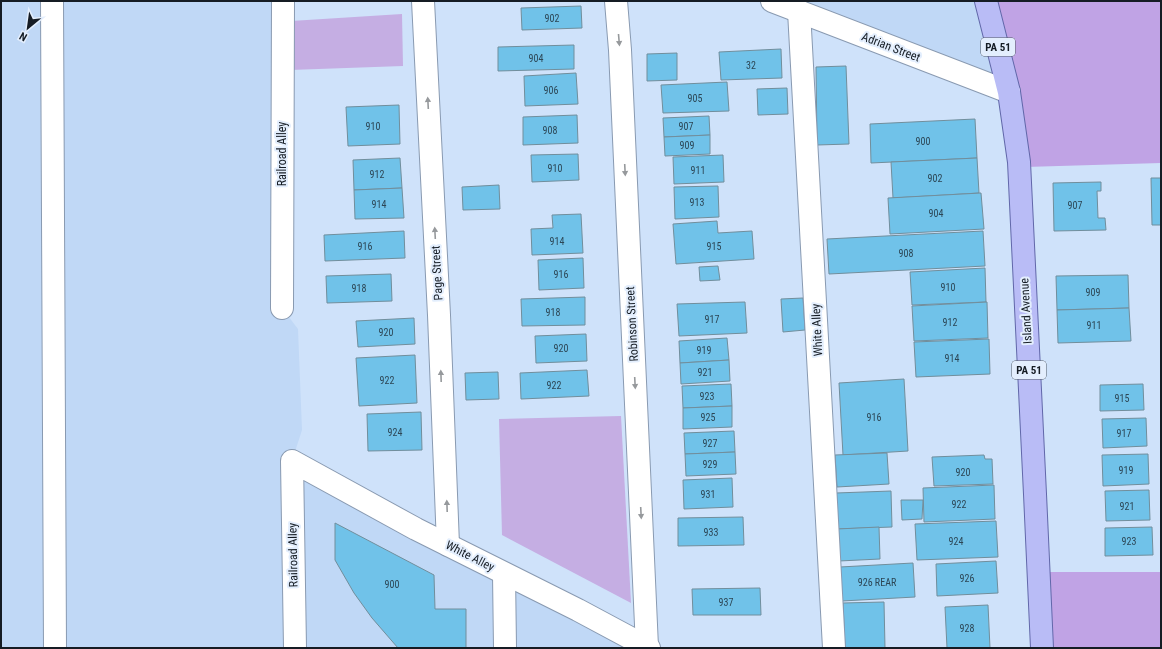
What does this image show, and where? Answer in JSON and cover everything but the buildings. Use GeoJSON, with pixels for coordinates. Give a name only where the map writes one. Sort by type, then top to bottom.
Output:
{"type":"FeatureCollection","features":[{"type":"Feature","properties":{"kind":"main road","name":"Island Avenue"},"geometry":{"type":"LineString","coordinates":[[986,1],[1010,92],[1019,162],[1042,648]]}},
{"type":"Feature","properties":{"kind":"street"},"geometry":{"type":"LineString","coordinates":[[52,1],[55,648]]}},
{"type":"Feature","properties":{"kind":"street","name":"Railroad Alley"},"geometry":{"type":"LineString","coordinates":[[282,308],[283,1]]}},
{"type":"Feature","properties":{"kind":"street","name":"Page Street"},"geometry":{"type":"LineString","coordinates":[[423,1],[439,315],[448,545]]}},
{"type":"Feature","properties":{"kind":"street","name":"Robinson Street"},"geometry":{"type":"LineString","coordinates":[[616,1],[648,648]]}},
{"type":"Feature","properties":{"kind":"street","name":"Adrian Street"},"geometry":{"type":"LineString","coordinates":[[772,1],[1010,92]]}},
{"type":"Feature","properties":{"kind":"street","name":"White Alley"},"geometry":{"type":"LineString","coordinates":[[799,11],[834,648]]}},
{"type":"Feature","properties":{"kind":"street","name":"Railroad Alley"},"geometry":{"type":"LineString","coordinates":[[292,461],[295,648]]}},
{"type":"Feature","properties":{"kind":"street","name":"White Alley"},"geometry":{"type":"LineString","coordinates":[[292,461],[448,545],[578,610],[648,648]]}},
{"type":"Feature","properties":{"kind":"street"},"geometry":{"type":"LineString","coordinates":[[504,574],[505,648]]}},
{"type":"Feature","properties":{"kind":"shaded area"},"geometry":{"type":"Polygon","coordinates":[[[1,1],[283,1],[282,308],[298,329],[302,430],[292,461],[649,648],[1,648],[1,1]]]}},
{"type":"Feature","properties":{"kind":"shaded area"},"geometry":{"type":"Polygon","coordinates":[[[772,1],[986,1],[1009,92],[772,1]]]}},
{"type":"Feature","properties":{"kind":"shaded area"},"geometry":{"type":"Polygon","coordinates":[[[992,1],[1161,1],[1161,163],[1025,167],[992,1]]]}},
{"type":"Feature","properties":{"kind":"shaded area"},"geometry":{"type":"Polygon","coordinates":[[[402,14],[403,66],[290,70],[291,21],[402,14]]]}},
{"type":"Feature","properties":{"kind":"shaded area"},"geometry":{"type":"Polygon","coordinates":[[[621,416],[631,603],[502,535],[499,419],[621,416]]]}},
{"type":"Feature","properties":{"kind":"shaded area"},"geometry":{"type":"Polygon","coordinates":[[[1048,572],[1161,572],[1161,648],[1049,648],[1048,572]]]}}]}
